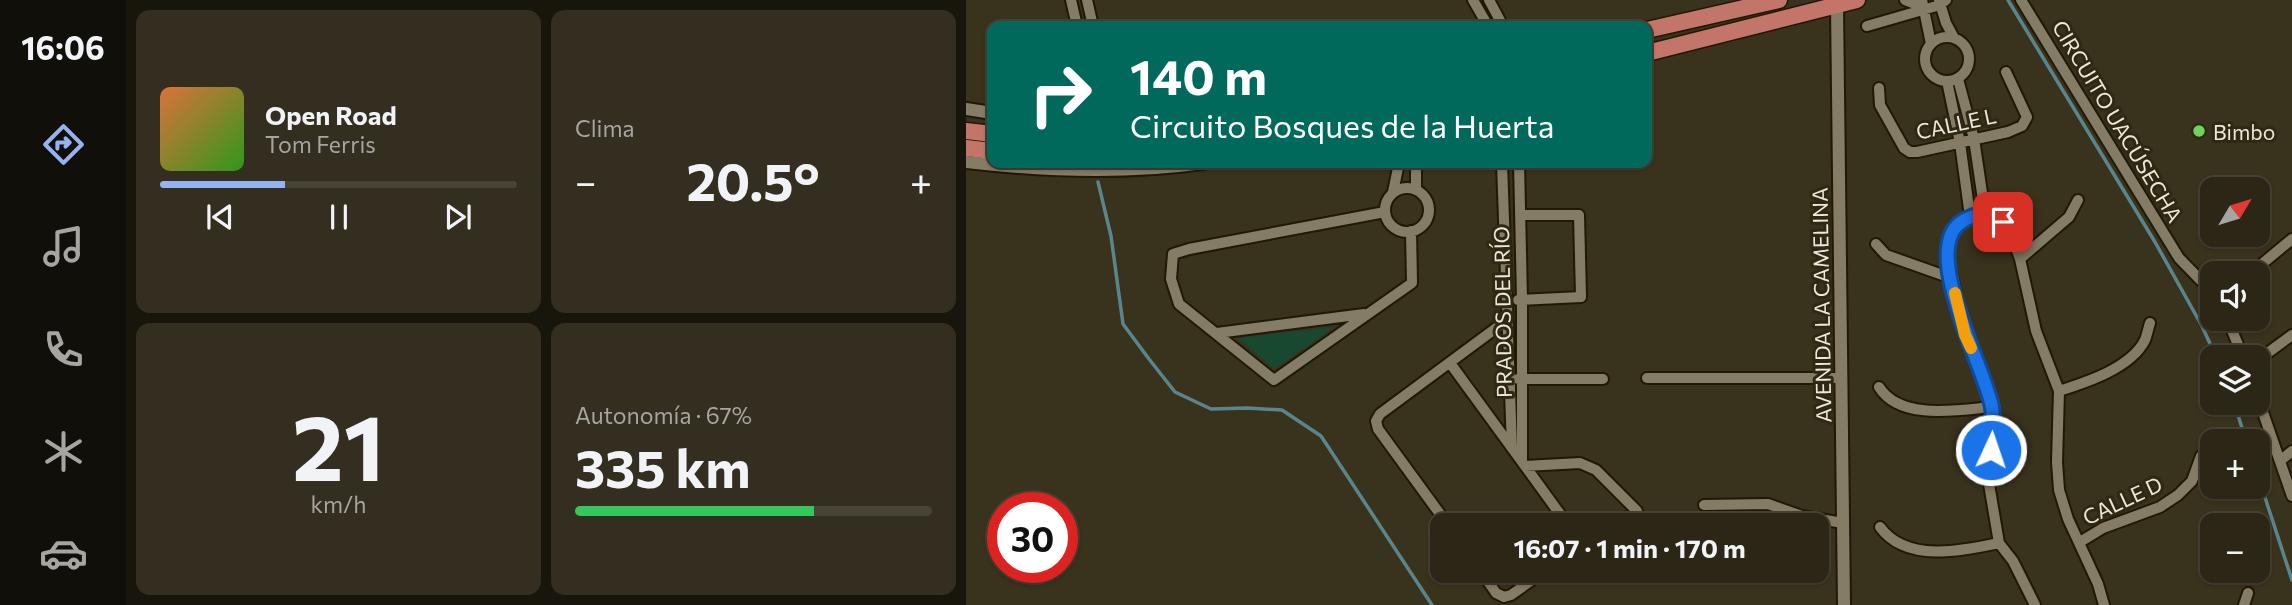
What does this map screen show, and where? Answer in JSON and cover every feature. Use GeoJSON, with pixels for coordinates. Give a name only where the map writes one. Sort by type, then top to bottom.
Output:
{"type":"FeatureCollection","features":[{"type":"Feature","properties":{"kind":"main road"},"geometry":{"type":"LineString","coordinates":[[1652,29],[1779,0]]}},
{"type":"Feature","properties":{"kind":"main road"},"geometry":{"type":"LineString","coordinates":[[1652,52],[1857,0]]}},
{"type":"Feature","properties":{"kind":"main road"},"geometry":{"type":"LineString","coordinates":[[966,131],[987,133]]}},
{"type":"Feature","properties":{"kind":"main road"},"geometry":{"type":"LineString","coordinates":[[966,148],[987,150]]}},
{"type":"Feature","properties":{"kind":"street"},"geometry":{"type":"LineString","coordinates":[[1072,0],[1076,21]]}},
{"type":"Feature","properties":{"kind":"street"},"geometry":{"type":"LineString","coordinates":[[1087,0],[1092,21]]}},
{"type":"Feature","properties":{"kind":"street"},"geometry":{"type":"LineString","coordinates":[[1473,0],[1485,21]]}},
{"type":"Feature","properties":{"kind":"street"},"geometry":{"type":"LineString","coordinates":[[1489,0],[1500,21]]}},
{"type":"Feature","properties":{"kind":"street"},"geometry":{"type":"LineString","coordinates":[[1905,0],[1923,6]]}},
{"type":"Feature","properties":{"kind":"street","name":"CIRCUITO UACÚSECHA"},"geometry":{"type":"LineString","coordinates":[[2021,0],[2179,258],[2200,280]]}},
{"type":"Feature","properties":{"kind":"street"},"geometry":{"type":"LineString","coordinates":[[1867,26],[1942,2],[1946,23],[1954,38],[1965,47],[1969,61],[1964,74],[1952,80],[1933,76],[1925,57],[1931,44],[1942,38],[1954,38]]}},
{"type":"Feature","properties":{"kind":"street","name":"AVENIDA LA CAMELINA"},"geometry":{"type":"LineString","coordinates":[[1837,5],[1844,605]]}},
{"type":"Feature","properties":{"kind":"street"},"geometry":{"type":"LineString","coordinates":[[1923,6],[1931,44]]}},
{"type":"Feature","properties":{"kind":"street"},"geometry":{"type":"LineString","coordinates":[[1488,21],[1497,14]]}},
{"type":"Feature","properties":{"kind":"street","name":"CALLE L"},"geometry":{"type":"LineString","coordinates":[[1879,88],[1880,105],[1904,148],[1910,152],[2008,132],[2022,126],[2027,117],[2006,72]]}},
{"type":"Feature","properties":{"kind":"street"},"geometry":{"type":"LineString","coordinates":[[1952,80],[1974,139],[1985,213]]}},
{"type":"Feature","properties":{"kind":"street"},"geometry":{"type":"LineString","coordinates":[[1952,80],[1970,216]]}},
{"type":"Feature","properties":{"kind":"street"},"geometry":{"type":"LineString","coordinates":[[966,109],[987,112]]}},
{"type":"Feature","properties":{"kind":"street"},"geometry":{"type":"LineString","coordinates":[[966,162],[987,164]]}},
{"type":"Feature","properties":{"kind":"street"},"geometry":{"type":"LineString","coordinates":[[1048,168],[1147,168]]}},
{"type":"Feature","properties":{"kind":"street"},"geometry":{"type":"LineString","coordinates":[[1393,192],[1398,168]]}},
{"type":"Feature","properties":{"kind":"street"},"geometry":{"type":"LineString","coordinates":[[1416,168],[1416,189]]}},
{"type":"Feature","properties":{"kind":"street"},"geometry":{"type":"LineString","coordinates":[[1503,168],[1512,448]]}},
{"type":"Feature","properties":{"kind":"street","name":"PRADOS DEL RÍO"},"geometry":{"type":"LineString","coordinates":[[1519,168],[1524,463]]}},
{"type":"Feature","properties":{"kind":"street"},"geometry":{"type":"LineString","coordinates":[[1401,188],[1416,189],[1426,199],[1429,213],[1423,225],[1411,232],[1397,229],[1391,225],[1385,212],[1388,198],[1401,188]]}},
{"type":"Feature","properties":{"kind":"street"},"geometry":{"type":"LineString","coordinates":[[2020,259],[2069,216],[2078,200]]}},
{"type":"Feature","properties":{"kind":"street"},"geometry":{"type":"LineString","coordinates":[[1385,212],[1173,254],[1171,279],[1179,303],[1274,380],[1412,283],[1411,232]]}},
{"type":"Feature","properties":{"kind":"street"},"geometry":{"type":"LineString","coordinates":[[2035,605],[2013,561],[2000,543],[1988,478],[1993,431],[1992,407],[1965,335],[1947,255],[1948,240],[1955,225],[1970,216],[1985,213],[2003,222],[2010,232],[2020,259],[2036,331],[2059,391],[2059,490],[2068,519],[2098,584],[2104,605]]}},
{"type":"Feature","properties":{"kind":"street"},"geometry":{"type":"LineString","coordinates":[[1508,300],[1581,297],[1578,215],[1520,215]]}},
{"type":"Feature","properties":{"kind":"street"},"geometry":{"type":"LineString","coordinates":[[2265,261],[2292,239]]}},
{"type":"Feature","properties":{"kind":"street"},"geometry":{"type":"LineString","coordinates":[[1876,244],[1886,256],[1951,278]]}},
{"type":"Feature","properties":{"kind":"street"},"geometry":{"type":"LineString","coordinates":[[1217,333],[1368,313]]}},
{"type":"Feature","properties":{"kind":"street"},"geometry":{"type":"LineString","coordinates":[[1439,513],[1378,429],[1376,421],[1380,414],[1507,320]]}},
{"type":"Feature","properties":{"kind":"street"},"geometry":{"type":"LineString","coordinates":[[2059,391],[2096,379],[2115,369],[2145,341],[2150,323]]}},
{"type":"Feature","properties":{"kind":"street"},"geometry":{"type":"LineString","coordinates":[[2270,351],[2292,335]]}},
{"type":"Feature","properties":{"kind":"street"},"geometry":{"type":"LineString","coordinates":[[1450,363],[1559,513]]}},
{"type":"Feature","properties":{"kind":"street"},"geometry":{"type":"LineString","coordinates":[[1647,378],[1842,379]]}},
{"type":"Feature","properties":{"kind":"street"},"geometry":{"type":"LineString","coordinates":[[1510,379],[1603,379]]}},
{"type":"Feature","properties":{"kind":"street"},"geometry":{"type":"LineString","coordinates":[[1879,387],[1890,400],[1928,411],[1992,407]]}},
{"type":"Feature","properties":{"kind":"street"},"geometry":{"type":"LineString","coordinates":[[2264,415],[2292,496]]}},
{"type":"Feature","properties":{"kind":"street"},"geometry":{"type":"LineString","coordinates":[[2280,461],[2292,451]]}},
{"type":"Feature","properties":{"kind":"street","name":"CALLE D"},"geometry":{"type":"LineString","coordinates":[[2080,542],[2103,528],[2160,507],[2178,495],[2192,481],[2200,461]]}},
{"type":"Feature","properties":{"kind":"street"},"geometry":{"type":"LineString","coordinates":[[1524,463],[1580,463],[1596,470],[1635,513]]}},
{"type":"Feature","properties":{"kind":"street"},"geometry":{"type":"LineString","coordinates":[[1704,505],[1768,504],[1802,516],[1843,523]]}},
{"type":"Feature","properties":{"kind":"street"},"geometry":{"type":"LineString","coordinates":[[1880,527],[1892,541],[1935,552],[1958,551],[2000,543]]}},
{"type":"Feature","properties":{"kind":"street"},"geometry":{"type":"LineString","coordinates":[[1489,583],[1496,593],[1504,597],[1528,583]]}},
{"type":"Feature","properties":{"kind":"street"},"geometry":{"type":"LineString","coordinates":[[2244,605],[2248,593]]}},
{"type":"Feature","properties":{"kind":"green space"},"geometry":{"type":"Polygon","coordinates":[[[1335,327],[1274,369],[1238,338],[1335,327]]]}},
{"type":"Feature","properties":{"kind":"waterway"},"geometry":{"type":"LineString","coordinates":[[2008,0],[2155,242],[2211,345]]}},
{"type":"Feature","properties":{"kind":"waterway"},"geometry":{"type":"LineString","coordinates":[[1098,182],[1111,236],[1123,324],[1175,392],[1211,409],[1282,410],[1321,436],[1432,605]]}},
{"type":"Feature","properties":{"kind":"waterway"},"geometry":{"type":"LineString","coordinates":[[2238,415],[2242,429]]}},
{"type":"Feature","properties":{"kind":"waterway"},"geometry":{"type":"LineString","coordinates":[[2266,499],[2292,580]]}},
{"type":"Feature","properties":{"kind":"slow traffic"},"geometry":{"type":"LineString","coordinates":[[1955,293],[1965,335],[1971,348]]}},
{"type":"Feature","properties":{"kind":"place","name":"Bimbo"},"geometry":{"type":"Point","coordinates":[2199,131]}},
{"type":"Feature","properties":{"kind":"route"},"geometry":{"type":"LineString","coordinates":[[1991,450],[1992,407],[1982,374],[1965,335],[1947,255],[1948,240],[1955,225],[1970,216],[1985,213],[2003,222]]}}]}
